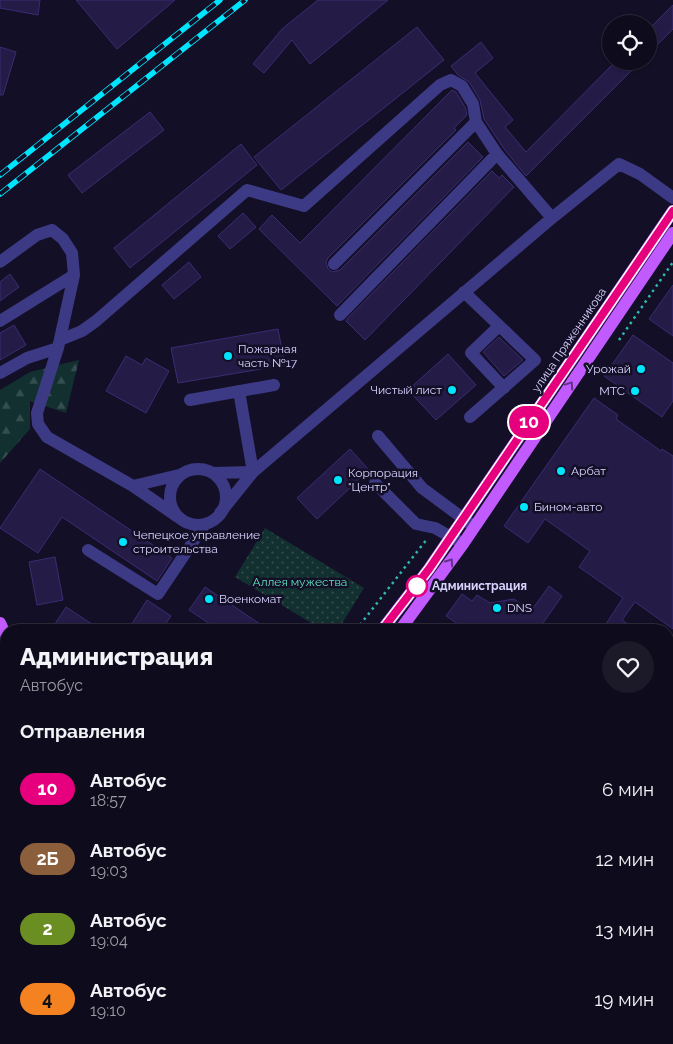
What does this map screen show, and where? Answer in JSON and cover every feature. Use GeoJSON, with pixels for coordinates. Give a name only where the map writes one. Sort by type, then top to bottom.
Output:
{"type":"FeatureCollection","features":[{"type":"Feature","properties":{"kind":"main road","name":"улица Пряженникова"},"geometry":{"type":"LineString","coordinates":[[404,624],[463,544],[469,523],[673,211]]}},
{"type":"Feature","properties":{"kind":"main road","name":"улица Пряженникова"},"geometry":{"type":"LineString","coordinates":[[387,624],[418,584],[451,536],[469,523],[673,233]]}},
{"type":"Feature","properties":{"kind":"street"},"geometry":{"type":"LineString","coordinates":[[0,373],[27,358],[59,344],[96,321],[247,190],[304,206],[440,85],[451,80],[462,86],[473,104],[476,122],[497,154],[552,218]]}},
{"type":"Feature","properties":{"kind":"street"},"geometry":{"type":"LineString","coordinates":[[334,264],[476,122]]}},
{"type":"Feature","properties":{"kind":"street"},"geometry":{"type":"LineString","coordinates":[[340,315],[497,154]]}},
{"type":"Feature","properties":{"kind":"street"},"geometry":{"type":"LineString","coordinates":[[0,262],[37,235],[52,230],[63,239],[72,253],[74,275],[59,344],[37,413],[38,424],[47,437],[133,486],[186,522],[195,525],[205,524],[213,520],[253,472],[464,292],[619,164],[640,174],[673,198]]}},
{"type":"Feature","properties":{"kind":"street"},"geometry":{"type":"LineString","coordinates":[[0,321],[74,275]]}},
{"type":"Feature","properties":{"kind":"street"},"geometry":{"type":"LineString","coordinates":[[464,292],[535,360],[470,417]]}},
{"type":"Feature","properties":{"kind":"street"},"geometry":{"type":"LineString","coordinates":[[499,326],[471,353],[504,388]]}},
{"type":"Feature","properties":{"kind":"street"},"geometry":{"type":"LineString","coordinates":[[190,400],[274,385]]}},
{"type":"Feature","properties":{"kind":"street"},"geometry":{"type":"LineString","coordinates":[[239,391],[253,472]]}},
{"type":"Feature","properties":{"kind":"street"},"geometry":{"type":"LineString","coordinates":[[378,436],[422,488],[469,523]]}},
{"type":"Feature","properties":{"kind":"street"},"geometry":{"type":"LineString","coordinates":[[133,486],[179,475],[195,468],[204,469],[212,472],[224,486],[225,504],[220,513]]}},
{"type":"Feature","properties":{"kind":"street"},"geometry":{"type":"LineString","coordinates":[[212,472],[253,472]]}},
{"type":"Feature","properties":{"kind":"street"},"geometry":{"type":"LineString","coordinates":[[178,517],[172,509],[169,500],[173,482],[179,475]]}},
{"type":"Feature","properties":{"kind":"street"},"geometry":{"type":"LineString","coordinates":[[375,483],[416,524],[435,528],[463,544]]}},
{"type":"Feature","properties":{"kind":"street"},"geometry":{"type":"LineString","coordinates":[[88,550],[158,594],[205,524]]}},
{"type":"Feature","properties":{"kind":"path"},"geometry":{"type":"LineString","coordinates":[[361,624],[435,528]]}},
{"type":"Feature","properties":{"kind":"green space"},"geometry":{"type":"Polygon","coordinates":[[[79,360],[66,413],[30,401],[30,429],[0,463],[0,390],[30,372],[79,360]]]}},
{"type":"Feature","properties":{"kind":"green space","name":"Аллея мужества"},"geometry":{"type":"Polygon","coordinates":[[[265,528],[364,588],[342,624],[313,624],[235,577],[265,528]]]}},
{"type":"Feature","properties":{"kind":"building"},"geometry":{"type":"Polygon","coordinates":[[[0,0],[40,0],[38,15],[0,8],[0,0]]]}},
{"type":"Feature","properties":{"kind":"building"},"geometry":{"type":"Polygon","coordinates":[[[76,0],[175,0],[117,49],[76,0]]]}},
{"type":"Feature","properties":{"kind":"building"},"geometry":{"type":"Polygon","coordinates":[[[318,0],[388,0],[310,64],[292,40],[264,73],[253,64],[282,29],[318,0]]]}},
{"type":"Feature","properties":{"kind":"building"},"geometry":{"type":"Polygon","coordinates":[[[673,5],[673,29],[657,45],[657,21],[673,5]]]}},
{"type":"Feature","properties":{"kind":"building"},"geometry":{"type":"Polygon","coordinates":[[[417,27],[444,60],[281,190],[254,157],[417,27]]]}},
{"type":"Feature","properties":{"kind":"building"},"geometry":{"type":"Polygon","coordinates":[[[481,42],[493,58],[475,73],[513,120],[505,127],[526,152],[607,70],[632,70],[526,176],[504,149],[484,119],[480,100],[469,82],[458,75],[451,66],[481,42]]]}},
{"type":"Feature","properties":{"kind":"building"},"geometry":{"type":"Polygon","coordinates":[[[0,47],[16,52],[3,95],[0,95],[0,47]]]}},
{"type":"Feature","properties":{"kind":"building"},"geometry":{"type":"Polygon","coordinates":[[[452,90],[456,92],[465,107],[467,115],[454,128],[456,130],[328,258],[326,262],[328,269],[332,272],[340,270],[468,142],[483,157],[337,306],[259,229],[272,215],[300,243],[452,90]]]}},
{"type":"Feature","properties":{"kind":"building"},"geometry":{"type":"Polygon","coordinates":[[[150,112],[164,130],[82,193],[68,175],[150,112]]]}},
{"type":"Feature","properties":{"kind":"building"},"geometry":{"type":"Polygon","coordinates":[[[241,144],[257,165],[130,268],[114,248],[241,144]]]}},
{"type":"Feature","properties":{"kind":"building"},"geometry":{"type":"Polygon","coordinates":[[[492,171],[499,178],[502,175],[514,187],[365,340],[346,321],[348,318],[492,171]]]}},
{"type":"Feature","properties":{"kind":"building"},"geometry":{"type":"Polygon","coordinates":[[[243,213],[256,227],[230,249],[218,236],[243,213]]]}},
{"type":"Feature","properties":{"kind":"building"},"geometry":{"type":"Polygon","coordinates":[[[189,262],[201,277],[174,299],[162,285],[189,262]]]}},
{"type":"Feature","properties":{"kind":"building"},"geometry":{"type":"Polygon","coordinates":[[[10,274],[19,287],[0,301],[0,282],[10,274]]]}},
{"type":"Feature","properties":{"kind":"building"},"geometry":{"type":"Polygon","coordinates":[[[673,285],[673,336],[649,319],[673,285]]]}},
{"type":"Feature","properties":{"kind":"building"},"geometry":{"type":"Polygon","coordinates":[[[14,325],[26,345],[0,360],[0,333],[14,325]]]}},
{"type":"Feature","properties":{"kind":"building","name":"Пожарная часть №17"},"geometry":{"type":"Polygon","coordinates":[[[278,329],[285,365],[178,383],[171,348],[278,329]]]}},
{"type":"Feature","properties":{"kind":"building","name":"Урожай"},"geometry":{"type":"Polygon","coordinates":[[[633,335],[673,363],[673,401],[662,417],[604,376],[633,335]]]}},
{"type":"Feature","properties":{"kind":"building"},"geometry":{"type":"Polygon","coordinates":[[[499,337],[523,360],[504,376],[483,352],[499,337]]]}},
{"type":"Feature","properties":{"kind":"building"},"geometry":{"type":"Polygon","coordinates":[[[448,354],[476,385],[436,420],[408,390],[448,354]]]}},
{"type":"Feature","properties":{"kind":"building"},"geometry":{"type":"Polygon","coordinates":[[[126,356],[142,365],[146,358],[169,371],[146,413],[106,391],[126,356]]]}},
{"type":"Feature","properties":{"kind":"building"},"geometry":{"type":"Polygon","coordinates":[[[594,398],[618,415],[616,419],[661,451],[662,449],[673,456],[673,624],[666,624],[635,602],[622,620],[628,624],[606,624],[623,598],[579,567],[590,551],[545,519],[528,543],[504,526],[594,398]]]}},
{"type":"Feature","properties":{"kind":"building","name":"Корпорация \"Центр\""},"geometry":{"type":"Polygon","coordinates":[[[350,449],[369,470],[317,519],[297,498],[350,449]]]}},
{"type":"Feature","properties":{"kind":"building"},"geometry":{"type":"Polygon","coordinates":[[[40,469],[172,558],[157,581],[62,517],[38,553],[0,528],[40,469]]]}},
{"type":"Feature","properties":{"kind":"building"},"geometry":{"type":"Polygon","coordinates":[[[55,557],[63,600],[37,605],[29,562],[55,557]]]}},
{"type":"Feature","properties":{"kind":"building"},"geometry":{"type":"Polygon","coordinates":[[[549,586],[562,596],[542,624],[458,624],[446,616],[462,594],[472,601],[477,595],[490,603],[514,599],[531,611],[549,586]]]}},
{"type":"Feature","properties":{"kind":"building","name":"Военкомат"},"geometry":{"type":"Polygon","coordinates":[[[205,587],[260,624],[210,624],[189,610],[205,587]]]}},
{"type":"Feature","properties":{"kind":"building"},"geometry":{"type":"Polygon","coordinates":[[[147,600],[171,616],[165,624],[132,624],[147,600]]]}},
{"type":"Feature","properties":{"kind":"building"},"geometry":{"type":"Polygon","coordinates":[[[66,607],[92,624],[55,624],[66,607]]]}},
{"type":"Feature","properties":{"kind":"railway"},"geometry":{"type":"LineString","coordinates":[[0,175],[220,0]]}},
{"type":"Feature","properties":{"kind":"railway"},"geometry":{"type":"LineString","coordinates":[[0,194],[245,0]]}},
{"type":"Feature","properties":{"kind":"bus line","name":"10"},"geometry":{"type":"LineString","coordinates":[[387,624],[429,569],[673,211]]}},
{"type":"Feature","properties":{"kind":"place","name":"Пожарная часть №17"},"geometry":{"type":"Point","coordinates":[228,356]}},
{"type":"Feature","properties":{"kind":"place","name":"Урожай"},"geometry":{"type":"Point","coordinates":[641,369]}},
{"type":"Feature","properties":{"kind":"place","name":"Чистый лист"},"geometry":{"type":"Point","coordinates":[452,390]}},
{"type":"Feature","properties":{"kind":"place","name":"МТС"},"geometry":{"type":"Point","coordinates":[635,391]}},
{"type":"Feature","properties":{"kind":"place","name":"Арбат"},"geometry":{"type":"Point","coordinates":[561,471]}},
{"type":"Feature","properties":{"kind":"place","name":"Корпорация \"Центр\""},"geometry":{"type":"Point","coordinates":[338,480]}},
{"type":"Feature","properties":{"kind":"place","name":"Бином-авто"},"geometry":{"type":"Point","coordinates":[524,507]}},
{"type":"Feature","properties":{"kind":"place","name":"Чепецкое управление строительства"},"geometry":{"type":"Point","coordinates":[123,542]}},
{"type":"Feature","properties":{"kind":"place","name":"Администрация"},"geometry":{"type":"Point","coordinates":[417,586]}},
{"type":"Feature","properties":{"kind":"place","name":"Военкомат"},"geometry":{"type":"Point","coordinates":[209,599]}},
{"type":"Feature","properties":{"kind":"place","name":"DNS"},"geometry":{"type":"Point","coordinates":[497,608]}}]}
